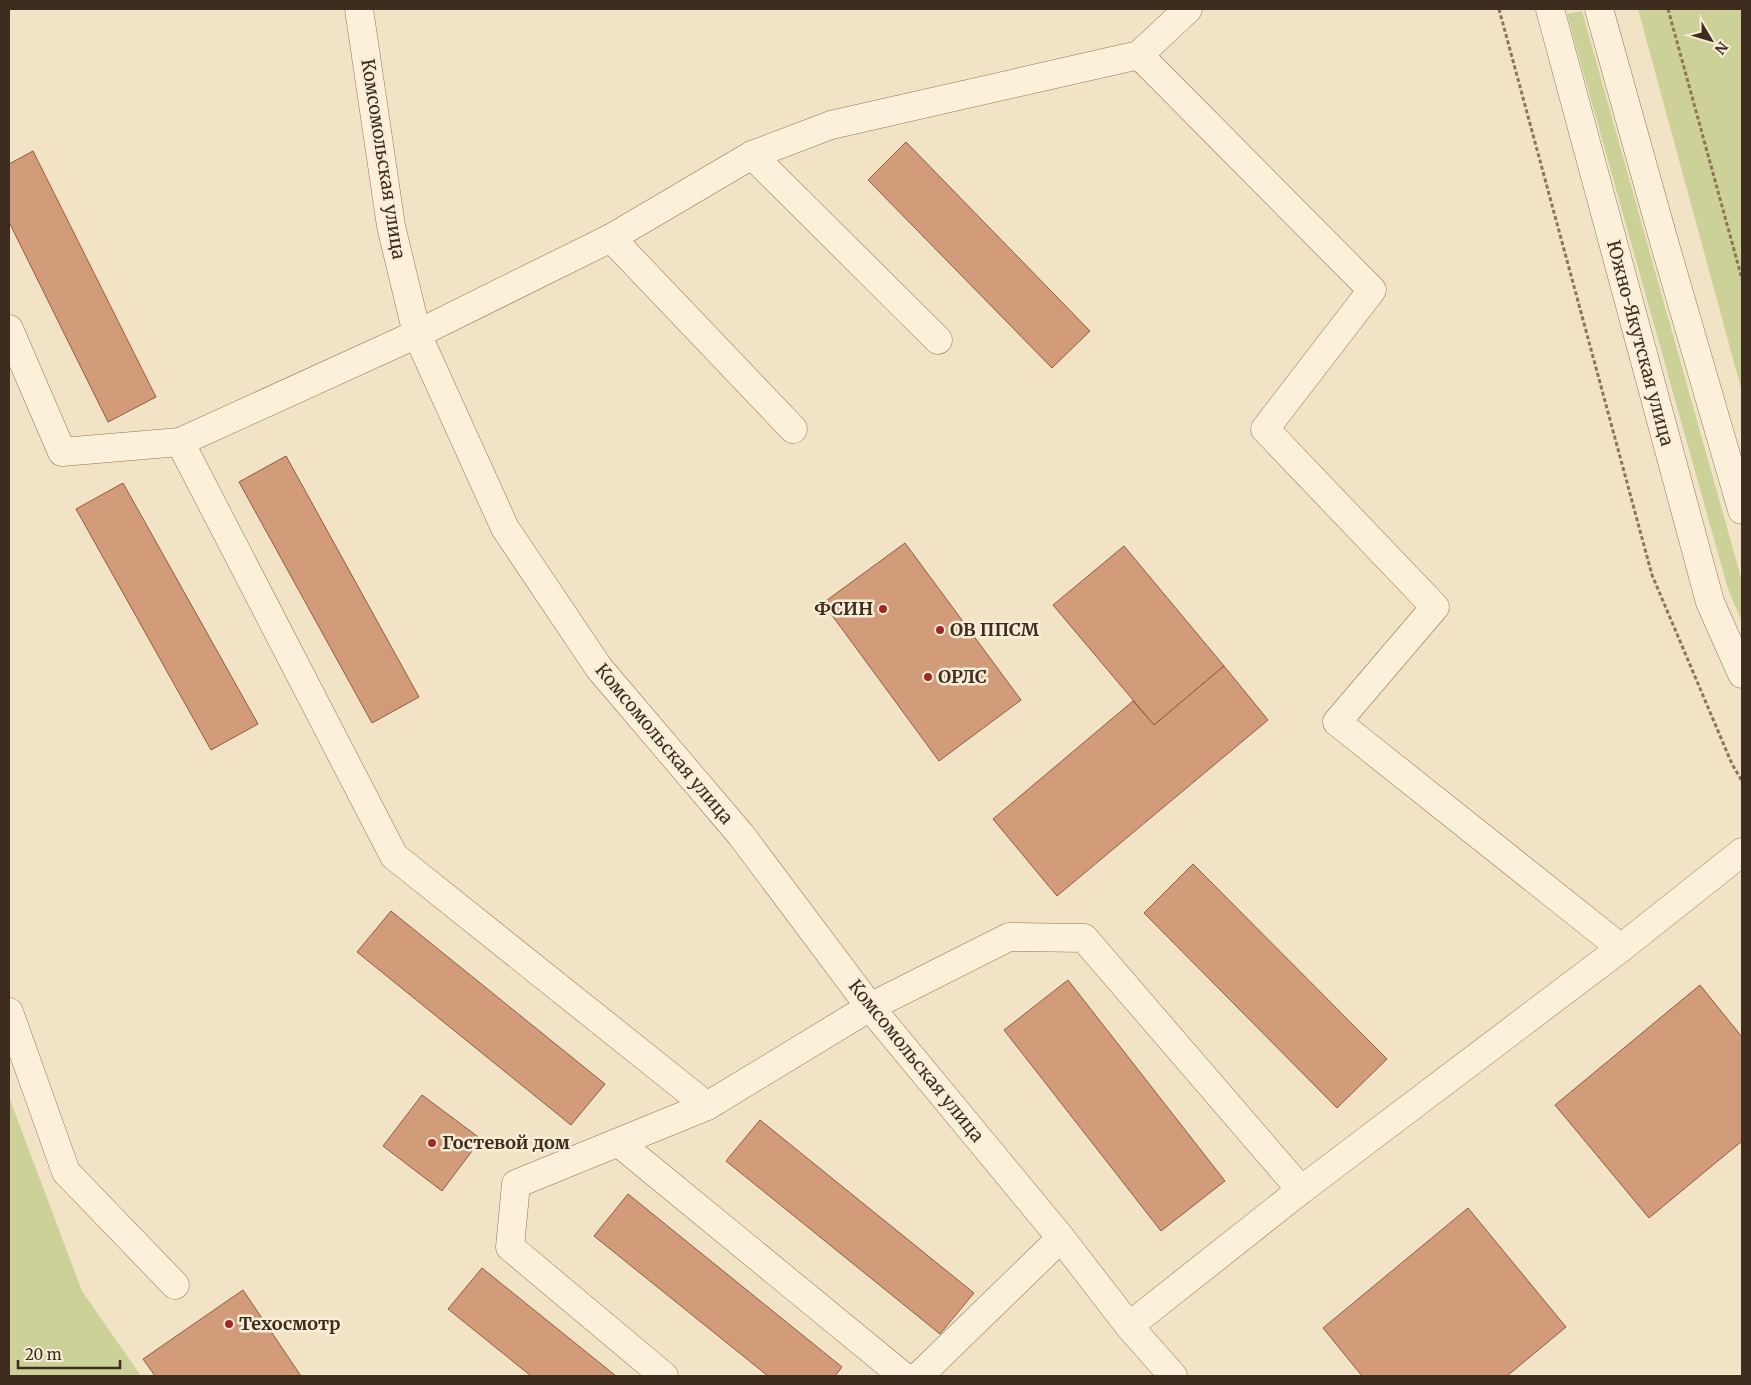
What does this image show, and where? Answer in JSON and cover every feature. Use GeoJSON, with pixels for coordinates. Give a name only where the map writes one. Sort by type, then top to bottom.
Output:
{"type":"FeatureCollection","features":[{"type":"Feature","properties":{"kind":"street","name":"Комсомольская улица"},"geometry":{"type":"LineString","coordinates":[[359,9],[390,226],[417,334],[505,528],[599,668],[740,835],[870,1007],[1061,1238],[1129,1326],[1173,1376]]}},
{"type":"Feature","properties":{"kind":"street"},"geometry":{"type":"LineString","coordinates":[[9,329],[62,452],[180,442],[417,334],[611,238],[752,155],[831,125],[1139,54],[1188,9]]}},
{"type":"Feature","properties":{"kind":"street","name":"Южно-Якутская улица"},"geometry":{"type":"LineString","coordinates":[[1550,9],[1710,602],[1742,674]]}},
{"type":"Feature","properties":{"kind":"street"},"geometry":{"type":"LineString","coordinates":[[1599,9],[1742,510]]}},
{"type":"Feature","properties":{"kind":"street"},"geometry":{"type":"LineString","coordinates":[[1139,54],[1372,290],[1265,429],[1435,606],[1337,722],[1621,948]]}},
{"type":"Feature","properties":{"kind":"street"},"geometry":{"type":"LineString","coordinates":[[752,155],[938,340]]}},
{"type":"Feature","properties":{"kind":"street"},"geometry":{"type":"LineString","coordinates":[[611,238],[793,429]]}},
{"type":"Feature","properties":{"kind":"street"},"geometry":{"type":"LineString","coordinates":[[180,442],[394,856],[707,1106]]}},
{"type":"Feature","properties":{"kind":"street"},"geometry":{"type":"LineString","coordinates":[[1129,1326],[1301,1190],[1621,948],[1742,852]]}},
{"type":"Feature","properties":{"kind":"street"},"geometry":{"type":"LineString","coordinates":[[664,1376],[510,1247],[516,1184],[707,1106],[870,1007],[1009,937],[1084,938],[1301,1190]]}},
{"type":"Feature","properties":{"kind":"street"},"geometry":{"type":"LineString","coordinates":[[9,1012],[66,1172],[175,1285]]}},
{"type":"Feature","properties":{"kind":"street"},"geometry":{"type":"LineString","coordinates":[[618,1142],[903,1376]]}},
{"type":"Feature","properties":{"kind":"street"},"geometry":{"type":"LineString","coordinates":[[919,1376],[1061,1238]]}},
{"type":"Feature","properties":{"kind":"path"},"geometry":{"type":"LineString","coordinates":[[1499,9],[1652,575],[1732,764],[1742,781]]}},
{"type":"Feature","properties":{"kind":"path"},"geometry":{"type":"LineString","coordinates":[[1668,9],[1742,280]]}},
{"type":"Feature","properties":{"kind":"green space"},"geometry":{"type":"Polygon","coordinates":[[[1638,9],[1742,9],[1742,392],[1638,9]]]}},
{"type":"Feature","properties":{"kind":"green space"},"geometry":{"type":"Polygon","coordinates":[[[1582,11],[1742,581],[1742,622],[1728,589],[1567,14],[1582,11]]]}},
{"type":"Feature","properties":{"kind":"green space"},"geometry":{"type":"Polygon","coordinates":[[[9,1097],[82,1291],[141,1376],[9,1376],[9,1097]]]}},
{"type":"Feature","properties":{"kind":"building"},"geometry":{"type":"Polygon","coordinates":[[[906,142],[1090,331],[1052,368],[868,180],[906,142]]]}},
{"type":"Feature","properties":{"kind":"building"},"geometry":{"type":"Polygon","coordinates":[[[33,151],[156,397],[108,422],[9,222],[9,164],[33,151]]]}},
{"type":"Feature","properties":{"kind":"building"},"geometry":{"type":"Polygon","coordinates":[[[286,456],[419,697],[372,723],[239,482],[286,456]]]}},
{"type":"Feature","properties":{"kind":"building"},"geometry":{"type":"Polygon","coordinates":[[[123,483],[258,724],[211,750],[76,509],[123,483]]]}},
{"type":"Feature","properties":{"kind":"building"},"geometry":{"type":"Polygon","coordinates":[[[905,543],[1021,700],[939,761],[823,603],[905,543]]]}},
{"type":"Feature","properties":{"kind":"building"},"geometry":{"type":"Polygon","coordinates":[[[1124,546],[1224,666],[1154,725],[1053,605],[1124,546]]]}},
{"type":"Feature","properties":{"kind":"building"},"geometry":{"type":"Polygon","coordinates":[[[1224,666],[1268,720],[1057,896],[993,819],[1133,701],[1154,725],[1224,666]]]}},
{"type":"Feature","properties":{"kind":"building"},"geometry":{"type":"Polygon","coordinates":[[[1193,864],[1387,1059],[1337,1108],[1144,913],[1193,864]]]}},
{"type":"Feature","properties":{"kind":"building"},"geometry":{"type":"Polygon","coordinates":[[[391,911],[605,1084],[571,1125],[357,952],[391,911]]]}},
{"type":"Feature","properties":{"kind":"building"},"geometry":{"type":"Polygon","coordinates":[[[1068,980],[1225,1181],[1161,1231],[1004,1030],[1068,980]]]}},
{"type":"Feature","properties":{"kind":"building"},"geometry":{"type":"Polygon","coordinates":[[[1700,985],[1742,1037],[1742,1141],[1649,1218],[1555,1105],[1700,985]]]}},
{"type":"Feature","properties":{"kind":"building","name":"Гостевой дом"},"geometry":{"type":"Polygon","coordinates":[[[422,1095],[481,1139],[442,1191],[383,1146],[422,1095]]]}},
{"type":"Feature","properties":{"kind":"building"},"geometry":{"type":"Polygon","coordinates":[[[760,1120],[974,1293],[940,1334],[726,1161],[760,1120]]]}},
{"type":"Feature","properties":{"kind":"building"},"geometry":{"type":"Polygon","coordinates":[[[628,1194],[842,1367],[835,1376],[768,1376],[594,1236],[628,1194]]]}},
{"type":"Feature","properties":{"kind":"building"},"geometry":{"type":"Polygon","coordinates":[[[1468,1208],[1566,1327],[1507,1376],[1362,1376],[1323,1328],[1468,1208]]]}},
{"type":"Feature","properties":{"kind":"building"},"geometry":{"type":"Polygon","coordinates":[[[482,1268],[616,1376],[531,1376],[448,1309],[482,1268]]]}},
{"type":"Feature","properties":{"kind":"building","name":"Техосмотр"},"geometry":{"type":"Polygon","coordinates":[[[243,1290],[301,1376],[155,1376],[143,1359],[243,1290]]]}},
{"type":"Feature","properties":{"kind":"place","name":"ФСИН"},"geometry":{"type":"Point","coordinates":[883,609]}},
{"type":"Feature","properties":{"kind":"place","name":"ОВ ППСМ"},"geometry":{"type":"Point","coordinates":[940,630]}},
{"type":"Feature","properties":{"kind":"place","name":"ОРЛС"},"geometry":{"type":"Point","coordinates":[928,677]}},
{"type":"Feature","properties":{"kind":"place","name":"Гостевой дом"},"geometry":{"type":"Point","coordinates":[432,1143]}},
{"type":"Feature","properties":{"kind":"place","name":"Техосмотр"},"geometry":{"type":"Point","coordinates":[229,1324]}}]}
